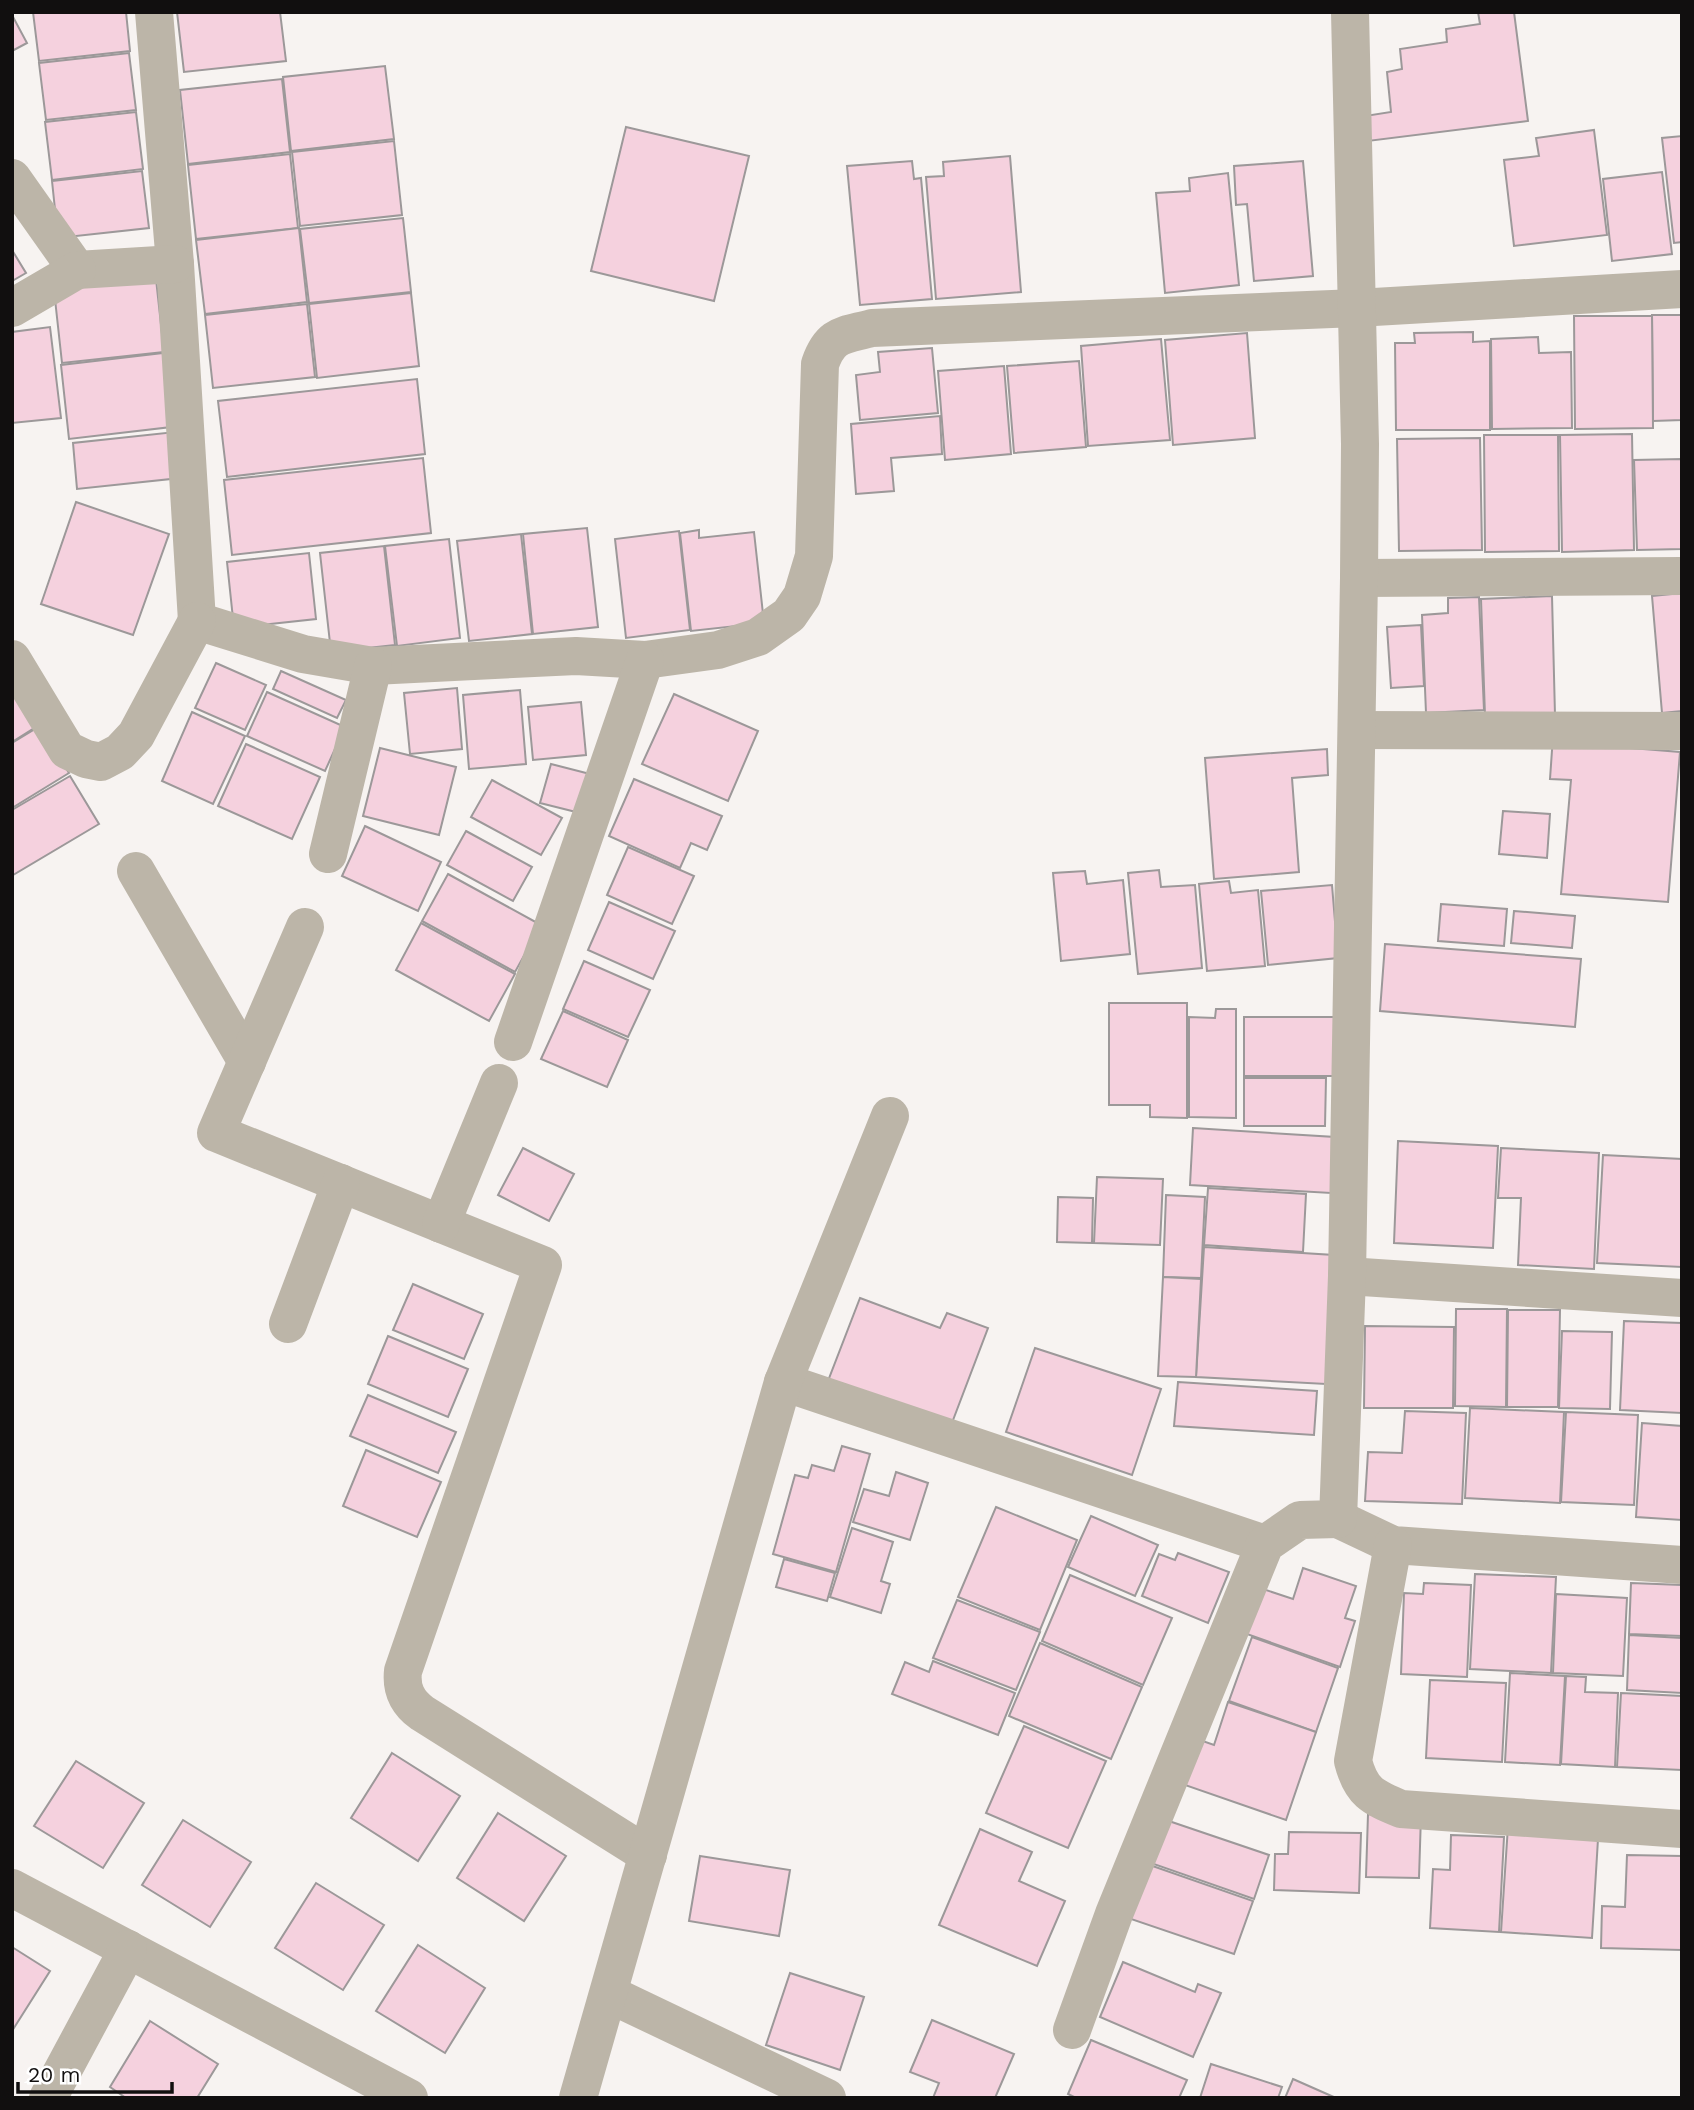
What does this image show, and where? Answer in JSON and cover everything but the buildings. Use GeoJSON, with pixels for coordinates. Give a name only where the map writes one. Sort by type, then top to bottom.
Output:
{"type":"FeatureCollection","features":[{"type":"Feature","properties":{"kind":"street"},"geometry":{"type":"LineString","coordinates":[[12,659],[67,750],[86,759],[101,762],[120,752],[136,735],[197,621],[175,264],[154,12]]}},
{"type":"Feature","properties":{"kind":"street"},"geometry":{"type":"LineString","coordinates":[[1338,1519],[1347,1276],[1359,578],[1360,444],[1350,12]]}},
{"type":"Feature","properties":{"kind":"street"},"geometry":{"type":"LineString","coordinates":[[12,178],[77,270]]}},
{"type":"Feature","properties":{"kind":"street"},"geometry":{"type":"LineString","coordinates":[[12,308],[77,270],[175,264]]}},
{"type":"Feature","properties":{"kind":"street"},"geometry":{"type":"LineString","coordinates":[[197,621],[303,654],[373,666],[576,656],[645,660],[718,650],[758,636],[789,615],[802,596],[814,556],[820,364],[826,346],[840,337],[872,328],[1357,308],[1682,289]]}},
{"type":"Feature","properties":{"kind":"street"},"geometry":{"type":"LineString","coordinates":[[1359,578],[1682,576]]}},
{"type":"Feature","properties":{"kind":"street"},"geometry":{"type":"LineString","coordinates":[[513,1042],[645,660]]}},
{"type":"Feature","properties":{"kind":"street"},"geometry":{"type":"LineString","coordinates":[[328,854],[373,666]]}},
{"type":"Feature","properties":{"kind":"street"},"geometry":{"type":"LineString","coordinates":[[1357,730],[1682,731]]}},
{"type":"Feature","properties":{"kind":"street"},"geometry":{"type":"LineString","coordinates":[[136,871],[247,1062]]}},
{"type":"Feature","properties":{"kind":"street"},"geometry":{"type":"LineString","coordinates":[[305,927],[216,1133],[543,1265],[408,1658],[402,1684],[412,1706],[422,1713],[648,1855]]}},
{"type":"Feature","properties":{"kind":"street"},"geometry":{"type":"LineString","coordinates":[[441,1224],[499,1083]]}},
{"type":"Feature","properties":{"kind":"street"},"geometry":{"type":"LineString","coordinates":[[578,2098],[783,1382],[890,1115]]}},
{"type":"Feature","properties":{"kind":"street"},"geometry":{"type":"LineString","coordinates":[[288,1324],[341,1183]]}},
{"type":"Feature","properties":{"kind":"street"},"geometry":{"type":"LineString","coordinates":[[1347,1276],[1682,1298]]}},
{"type":"Feature","properties":{"kind":"street"},"geometry":{"type":"LineString","coordinates":[[783,1382],[1265,1544]]}},
{"type":"Feature","properties":{"kind":"street"},"geometry":{"type":"LineString","coordinates":[[1072,2030],[1114,1914],[1265,1544],[1300,1520],[1338,1519],[1393,1545],[1682,1565]]}},
{"type":"Feature","properties":{"kind":"street"},"geometry":{"type":"LineString","coordinates":[[1393,1545],[1353,1761],[1357,1779],[1366,1792],[1401,1809],[1682,1829]]}},
{"type":"Feature","properties":{"kind":"street"},"geometry":{"type":"LineString","coordinates":[[12,1888],[410,2098]]}},
{"type":"Feature","properties":{"kind":"street"},"geometry":{"type":"LineString","coordinates":[[48,2098],[128,1949]]}},
{"type":"Feature","properties":{"kind":"street"},"geometry":{"type":"LineString","coordinates":[[608,1994],[827,2098]]}}]}
